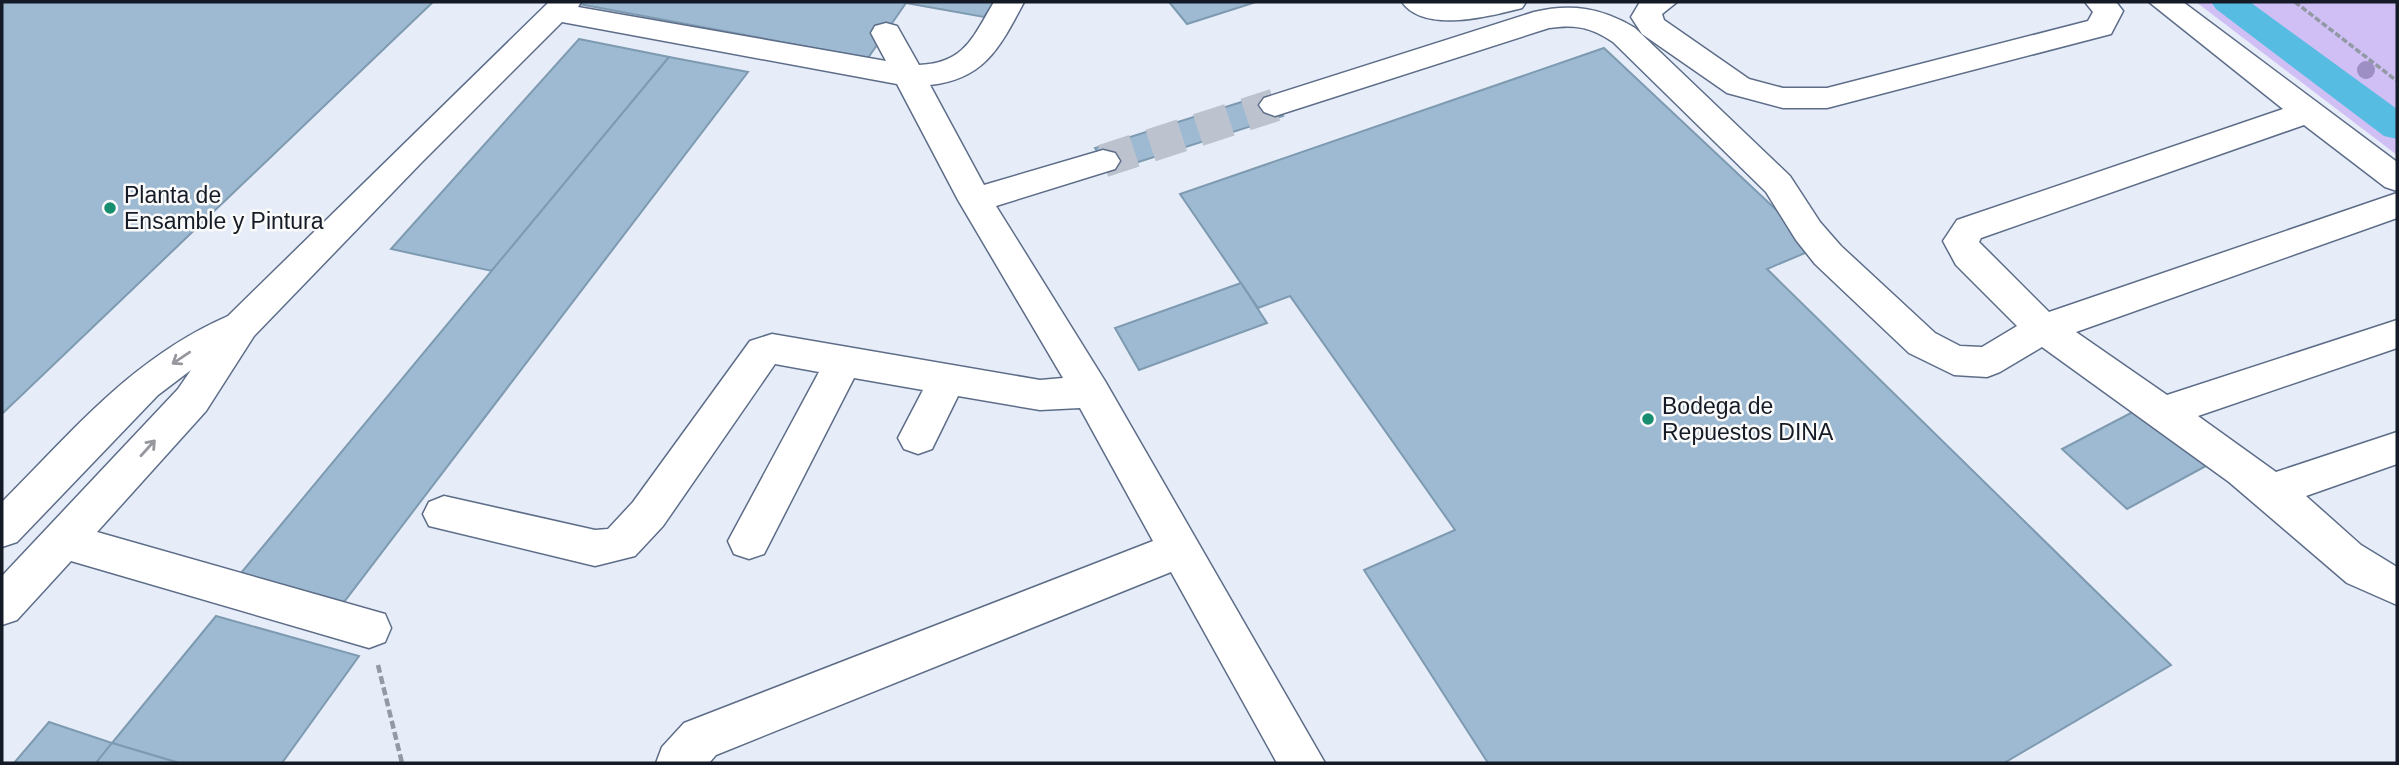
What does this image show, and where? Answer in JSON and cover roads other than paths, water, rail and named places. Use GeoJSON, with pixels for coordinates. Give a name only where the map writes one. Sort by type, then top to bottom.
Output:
{"type":"FeatureCollection","features":[{"type":"Feature","properties":{"kind":"lane"},"geometry":{"type":"LineString","coordinates":[[3,602],[65,541],[192,400],[241,326],[409,155],[561,7],[911,76],[958,72],[975,57],[1009,2]]}},
{"type":"Feature","properties":{"kind":"lane"},"geometry":{"type":"LineString","coordinates":[[1417,2],[1433,11],[1462,12],[1511,2]]}},
{"type":"Feature","properties":{"kind":"lane"},"geometry":{"type":"LineString","coordinates":[[1662,2],[1649,9],[1646,17],[1654,27],[1738,86],[1783,98],[1827,98],[2100,27],[2108,10],[2100,2]]}},
{"type":"Feature","properties":{"kind":"lane"},"geometry":{"type":"LineString","coordinates":[[2164,2],[2397,179]]}},
{"type":"Feature","properties":{"kind":"lane"},"geometry":{"type":"LineString","coordinates":[[1275,105],[1545,19],[1574,14],[1602,20],[1624,35],[1778,184],[1808,231],[1828,255],[1922,343],[1954,360],[1987,362],[2045,328],[2397,205]]}},
{"type":"Feature","properties":{"kind":"lane"},"geometry":{"type":"LineString","coordinates":[[886,33],[975,200],[1091,392],[1302,763]]}},
{"type":"Feature","properties":{"kind":"lane"},"geometry":{"type":"LineString","coordinates":[[2310,111],[1969,229],[1961,242],[1969,256],[2045,328],[2165,411],[2271,491],[2360,568],[2397,586]]}},
{"type":"Feature","properties":{"kind":"lane"},"geometry":{"type":"LineString","coordinates":[[975,200],[1103,161]]}},
{"type":"Feature","properties":{"kind":"lane"},"geometry":{"type":"LineString","coordinates":[[2,529],[144,384],[187,353],[241,326]]}},
{"type":"Feature","properties":{"kind":"lane"},"geometry":{"type":"LineString","coordinates":[[2165,411],[2397,334]]}},
{"type":"Feature","properties":{"kind":"lane"},"geometry":{"type":"LineString","coordinates":[[444,514],[595,548],[613,548],[631,537],[763,351],[772,349],[1040,395],[1091,392]]}},
{"type":"Feature","properties":{"kind":"lane"},"geometry":{"type":"LineString","coordinates":[[749,541],[843,362]]}},
{"type":"Feature","properties":{"kind":"lane"},"geometry":{"type":"LineString","coordinates":[[918,439],[947,380]]}},
{"type":"Feature","properties":{"kind":"lane"},"geometry":{"type":"LineString","coordinates":[[2271,491],[2397,448]]}},
{"type":"Feature","properties":{"kind":"lane"},"geometry":{"type":"LineString","coordinates":[[50,479],[108,492]]}},
{"type":"Feature","properties":{"kind":"lane"},"geometry":{"type":"LineString","coordinates":[[65,541],[369,628]]}},
{"type":"Feature","properties":{"kind":"lane"},"geometry":{"type":"LineString","coordinates":[[679,763],[700,739],[1180,549]]}},
{"type":"Feature","properties":{"kind":"waterway"},"geometry":{"type":"LineString","coordinates":[[2228,2],[2397,127]]}},
{"type":"Feature","properties":{"kind":"tunnel"},"geometry":{"type":"LineString","coordinates":[[1103,161],[1275,105]]}},
{"type":"Feature","properties":{"kind":"place","name":"Planta de Ensamble y Pintura"},"geometry":{"type":"Point","coordinates":[110,208]}},
{"type":"Feature","properties":{"kind":"place","name":"Bodega de Repuestos DINA"},"geometry":{"type":"Point","coordinates":[1648,419]}}]}
